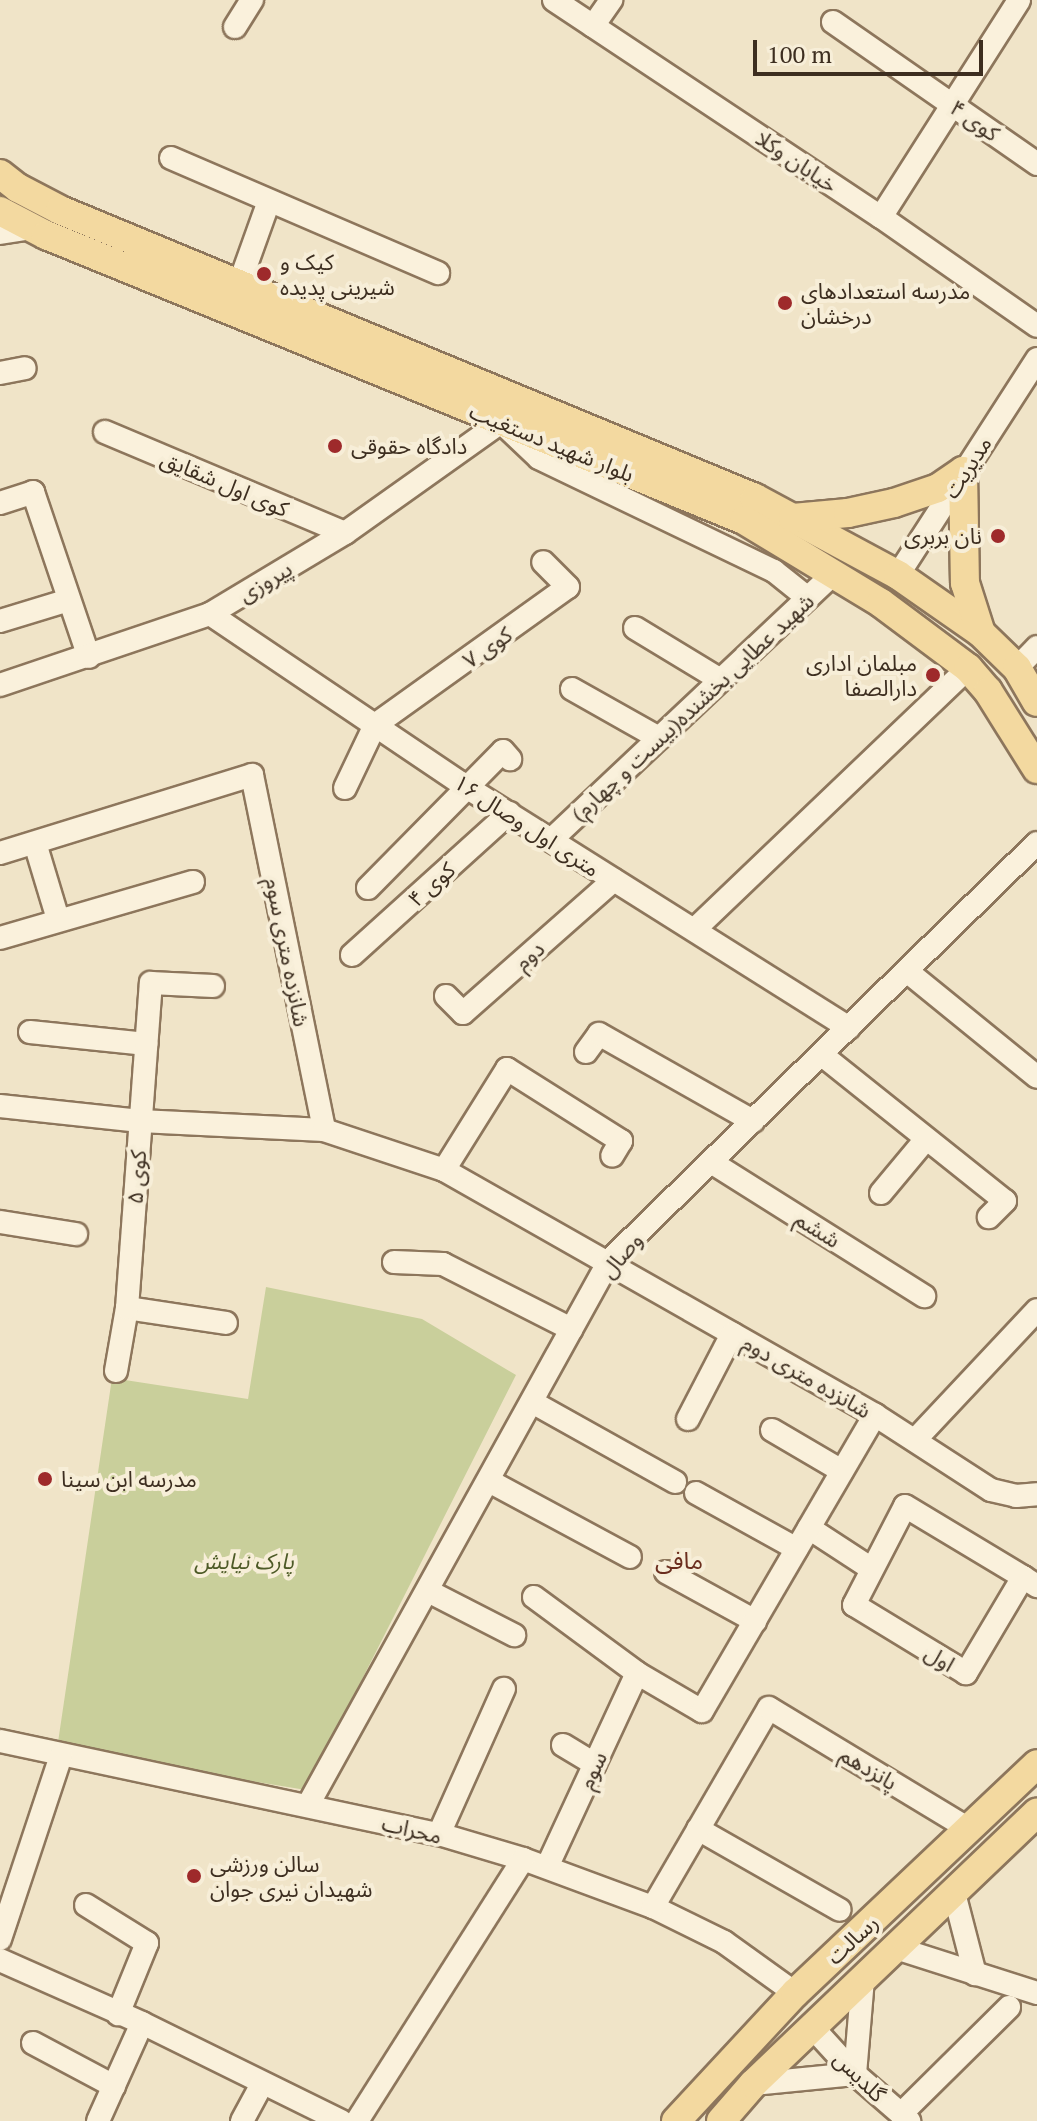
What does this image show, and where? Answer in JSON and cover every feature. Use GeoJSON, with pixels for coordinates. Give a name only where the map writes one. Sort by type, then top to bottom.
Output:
{"type":"FeatureCollection","features":[{"type":"Feature","properties":{"kind":"main road","name":"بلوار شهید دستغیب"},"geometry":{"type":"LineString","coordinates":[[0,174],[18,188],[60,210],[755,498],[898,575],[981,633],[1017,668],[1037,702]]}},
{"type":"Feature","properties":{"kind":"main road","name":"بلوار شهید دستغیب"},"geometry":{"type":"LineString","coordinates":[[0,211],[31,228],[744,520],[881,603],[968,668],[988,691],[1037,769]]}},
{"type":"Feature","properties":{"kind":"main road"},"geometry":{"type":"LineString","coordinates":[[793,518],[848,513],[894,503],[938,488],[963,471]]}},
{"type":"Feature","properties":{"kind":"main road"},"geometry":{"type":"LineString","coordinates":[[963,471],[965,583],[981,633]]}},
{"type":"Feature","properties":{"kind":"main road"},"geometry":{"type":"LineString","coordinates":[[881,603],[898,575]]}},
{"type":"Feature","properties":{"kind":"main road","name":"رسالت"},"geometry":{"type":"LineString","coordinates":[[676,2121],[795,1993],[1037,1764]]}},
{"type":"Feature","properties":{"kind":"main road","name":"رسالت"},"geometry":{"type":"LineString","coordinates":[[721,2121],[753,2084],[1037,1813]]}},
{"type":"Feature","properties":{"kind":"street"},"geometry":{"type":"LineString","coordinates":[[235,27],[252,0]]}},
{"type":"Feature","properties":{"kind":"street","name":"خیابان وکلا"},"geometry":{"type":"LineString","coordinates":[[554,0],[881,217],[1037,326]]}},
{"type":"Feature","properties":{"kind":"street"},"geometry":{"type":"LineString","coordinates":[[593,26],[611,0]]}},
{"type":"Feature","properties":{"kind":"street"},"geometry":{"type":"LineString","coordinates":[[881,217],[1019,0]]}},
{"type":"Feature","properties":{"kind":"street"},"geometry":{"type":"LineString","coordinates":[[1030,0],[1037,5]]}},
{"type":"Feature","properties":{"kind":"street","name":"کوی ۴"},"geometry":{"type":"LineString","coordinates":[[833,22],[1037,164]]}},
{"type":"Feature","properties":{"kind":"street"},"geometry":{"type":"LineString","coordinates":[[171,158],[438,273]]}},
{"type":"Feature","properties":{"kind":"street"},"geometry":{"type":"LineString","coordinates":[[240,282],[269,201]]}},
{"type":"Feature","properties":{"kind":"street"},"geometry":{"type":"LineString","coordinates":[[0,233],[31,228]]}},
{"type":"Feature","properties":{"kind":"street","name":"مدیریت"},"geometry":{"type":"LineString","coordinates":[[898,575],[1037,359]]}},
{"type":"Feature","properties":{"kind":"street"},"geometry":{"type":"LineString","coordinates":[[0,373],[25,368]]}},
{"type":"Feature","properties":{"kind":"street"},"geometry":{"type":"LineString","coordinates":[[501,422],[539,458],[774,571],[808,598]]}},
{"type":"Feature","properties":{"kind":"street","name":"پیروزی"},"geometry":{"type":"LineString","coordinates":[[0,685],[210,614],[345,533],[501,422]]}},
{"type":"Feature","properties":{"kind":"street","name":"کوی اول شقایق"},"geometry":{"type":"LineString","coordinates":[[105,432],[345,533]]}},
{"type":"Feature","properties":{"kind":"street"},"geometry":{"type":"LineString","coordinates":[[0,503],[33,492],[89,657]]}},
{"type":"Feature","properties":{"kind":"street","name":"کوی ۷"},"geometry":{"type":"LineString","coordinates":[[375,725],[568,587],[543,562]]}},
{"type":"Feature","properties":{"kind":"street","name":"شهید عطایی بخشنده(بیست و چهارم)"},"geometry":{"type":"LineString","coordinates":[[551,840],[832,575]]}},
{"type":"Feature","properties":{"kind":"street"},"geometry":{"type":"LineString","coordinates":[[0,621],[69,600]]}},
{"type":"Feature","properties":{"kind":"street","name":"۱۶ متری اول وصال"},"geometry":{"type":"LineString","coordinates":[[210,614],[468,788],[849,1028]]}},
{"type":"Feature","properties":{"kind":"street"},"geometry":{"type":"LineString","coordinates":[[635,628],[721,680]]}},
{"type":"Feature","properties":{"kind":"street"},"geometry":{"type":"LineString","coordinates":[[1017,668],[1037,647]]}},
{"type":"Feature","properties":{"kind":"street"},"geometry":{"type":"LineString","coordinates":[[695,929],[968,668]]}},
{"type":"Feature","properties":{"kind":"street"},"geometry":{"type":"LineString","coordinates":[[572,689],[659,738]]}},
{"type":"Feature","properties":{"kind":"street"},"geometry":{"type":"LineString","coordinates":[[345,788],[375,725]]}},
{"type":"Feature","properties":{"kind":"street"},"geometry":{"type":"LineString","coordinates":[[368,888],[503,751],[510,759]]}},
{"type":"Feature","properties":{"kind":"street","name":"شانزده متری سوم"},"geometry":{"type":"LineString","coordinates":[[35,843],[252,775],[324,1130]]}},
{"type":"Feature","properties":{"kind":"street","name":"کوی ۴"},"geometry":{"type":"LineString","coordinates":[[352,955],[509,813]]}},
{"type":"Feature","properties":{"kind":"street"},"geometry":{"type":"LineString","coordinates":[[0,853],[35,843],[58,919]]}},
{"type":"Feature","properties":{"kind":"street","name":"وصال"},"geometry":{"type":"LineString","coordinates":[[308,1805],[609,1261],[1037,843]]}},
{"type":"Feature","properties":{"kind":"street","name":"دوم"},"geometry":{"type":"LineString","coordinates":[[446,996],[463,1013],[614,880]]}},
{"type":"Feature","properties":{"kind":"street"},"geometry":{"type":"LineString","coordinates":[[0,938],[193,882]]}},
{"type":"Feature","properties":{"kind":"street"},"geometry":{"type":"LineString","coordinates":[[908,972],[1037,1077]]}},
{"type":"Feature","properties":{"kind":"street","name":"کوی ۵"},"geometry":{"type":"LineString","coordinates":[[116,1371],[127,1308],[151,983],[213,986]]}},
{"type":"Feature","properties":{"kind":"street"},"geometry":{"type":"LineString","coordinates":[[30,1032],[146,1044]]}},
{"type":"Feature","properties":{"kind":"street"},"geometry":{"type":"LineString","coordinates":[[586,1052],[599,1034],[753,1121]]}},
{"type":"Feature","properties":{"kind":"street"},"geometry":{"type":"LineString","coordinates":[[822,1055],[1005,1201],[989,1217]]}},
{"type":"Feature","properties":{"kind":"street"},"geometry":{"type":"LineString","coordinates":[[444,1170],[507,1069],[621,1141],[612,1156]]}},
{"type":"Feature","properties":{"kind":"street"},"geometry":{"type":"LineString","coordinates":[[0,1106],[140,1121],[324,1130],[444,1170],[609,1261]]}},
{"type":"Feature","properties":{"kind":"street"},"geometry":{"type":"LineString","coordinates":[[881,1193],[926,1139]]}},
{"type":"Feature","properties":{"kind":"street","name":"ششم"},"geometry":{"type":"LineString","coordinates":[[711,1162],[924,1296]]}},
{"type":"Feature","properties":{"kind":"street"},"geometry":{"type":"LineString","coordinates":[[0,1222],[76,1234]]}},
{"type":"Feature","properties":{"kind":"street","name":"شانزده متری دوم"},"geometry":{"type":"LineString","coordinates":[[609,1261],[875,1415],[1003,1494],[1037,1494]]}},
{"type":"Feature","properties":{"kind":"street"},"geometry":{"type":"LineString","coordinates":[[394,1262],[443,1264],[571,1329]]}},
{"type":"Feature","properties":{"kind":"street"},"geometry":{"type":"LineString","coordinates":[[127,1308],[226,1323]]}},
{"type":"Feature","properties":{"kind":"street"},"geometry":{"type":"LineString","coordinates":[[915,1440],[1037,1310]]}},
{"type":"Feature","properties":{"kind":"street"},"geometry":{"type":"LineString","coordinates":[[688,1419],[732,1334]]}},
{"type":"Feature","properties":{"kind":"street"},"geometry":{"type":"LineString","coordinates":[[532,1402],[675,1482]]}},
{"type":"Feature","properties":{"kind":"street"},"geometry":{"type":"LineString","coordinates":[[534,1597],[637,1673],[702,1711],[875,1415]]}},
{"type":"Feature","properties":{"kind":"street"},"geometry":{"type":"LineString","coordinates":[[772,1430],[842,1471]]}},
{"type":"Feature","properties":{"kind":"street"},"geometry":{"type":"LineString","coordinates":[[489,1481],[630,1557]]}},
{"type":"Feature","properties":{"kind":"street"},"geometry":{"type":"LineString","coordinates":[[696,1493],[797,1549]]}},
{"type":"Feature","properties":{"kind":"street"},"geometry":{"type":"LineString","coordinates":[[809,1528],[872,1569],[905,1506],[1030,1582]]}},
{"type":"Feature","properties":{"kind":"street","name":"اول"},"geometry":{"type":"LineString","coordinates":[[872,1569],[854,1605],[966,1673],[1030,1582]]}},
{"type":"Feature","properties":{"kind":"street"},"geometry":{"type":"LineString","coordinates":[[666,1572],[755,1621]]}},
{"type":"Feature","properties":{"kind":"street"},"geometry":{"type":"LineString","coordinates":[[428,1591],[514,1635]]}},
{"type":"Feature","properties":{"kind":"street","name":"سوم"},"geometry":{"type":"LineString","coordinates":[[547,1867],[637,1673]]}},
{"type":"Feature","properties":{"kind":"street"},"geometry":{"type":"LineString","coordinates":[[439,1834],[504,1689]]}},
{"type":"Feature","properties":{"kind":"street","name":"پانزدهم"},"geometry":{"type":"LineString","coordinates":[[698,1829],[769,1708],[969,1829]]}},
{"type":"Feature","properties":{"kind":"street","name":"محراب"},"geometry":{"type":"LineString","coordinates":[[0,1741],[439,1834],[523,1859],[653,1907],[724,1942],[795,1993]]}},
{"type":"Feature","properties":{"kind":"street"},"geometry":{"type":"LineString","coordinates":[[563,1745],[595,1764]]}},
{"type":"Feature","properties":{"kind":"street"},"geometry":{"type":"LineString","coordinates":[[0,1939],[61,1756]]}},
{"type":"Feature","properties":{"kind":"street"},"geometry":{"type":"LineString","coordinates":[[653,1907],[698,1829],[840,1910]]}},
{"type":"Feature","properties":{"kind":"street"},"geometry":{"type":"LineString","coordinates":[[357,2121],[523,1859]]}},
{"type":"Feature","properties":{"kind":"street"},"geometry":{"type":"LineString","coordinates":[[954,1893],[975,1974]]}},
{"type":"Feature","properties":{"kind":"street"},"geometry":{"type":"LineString","coordinates":[[86,1905],[147,1943],[118,2014]]}},
{"type":"Feature","properties":{"kind":"street"},"geometry":{"type":"LineString","coordinates":[[896,1948],[1037,1993]]}},
{"type":"Feature","properties":{"kind":"street"},"geometry":{"type":"LineString","coordinates":[[0,1960],[142,2023],[341,2121]]}},
{"type":"Feature","properties":{"kind":"street"},"geometry":{"type":"LineString","coordinates":[[753,2084],[855,2074],[863,1978]]}},
{"type":"Feature","properties":{"kind":"street"},"geometry":{"type":"LineString","coordinates":[[905,2117],[1009,2007]]}},
{"type":"Feature","properties":{"kind":"street"},"geometry":{"type":"LineString","coordinates":[[98,2121],[142,2023]]}},
{"type":"Feature","properties":{"kind":"street","name":"گلدیس"},"geometry":{"type":"LineString","coordinates":[[813,2028],[855,2074],[905,2117]]}},
{"type":"Feature","properties":{"kind":"street"},"geometry":{"type":"LineString","coordinates":[[33,2043],[114,2086]]}},
{"type":"Feature","properties":{"kind":"street"},"geometry":{"type":"LineString","coordinates":[[242,2121],[262,2084]]}},
{"type":"Feature","properties":{"kind":"green space","name":"پارک نیایش"},"geometry":{"type":"Polygon","coordinates":[[[266,1287],[422,1319],[516,1375],[306,1790],[57,1749],[112,1378],[248,1399],[266,1287]]]}},
{"type":"Feature","properties":{"kind":"place","name":"کیک و شیرینی پدیده"},"geometry":{"type":"Point","coordinates":[264,274]}},
{"type":"Feature","properties":{"kind":"place","name":"مدرسه استعدادهای درخشان"},"geometry":{"type":"Point","coordinates":[785,303]}},
{"type":"Feature","properties":{"kind":"place","name":"دادگاه حقوقی"},"geometry":{"type":"Point","coordinates":[335,446]}},
{"type":"Feature","properties":{"kind":"place","name":"نان بربری"},"geometry":{"type":"Point","coordinates":[998,536]}},
{"type":"Feature","properties":{"kind":"place","name":"مبلمان اداری دارالصفا"},"geometry":{"type":"Point","coordinates":[933,675]}},
{"type":"Feature","properties":{"kind":"place","name":"مدرسه ابن سینا"},"geometry":{"type":"Point","coordinates":[45,1479]}},
{"type":"Feature","properties":{"kind":"place","name":"سالن ورزشی شهیدان نیری جوان"},"geometry":{"type":"Point","coordinates":[194,1876]}},
{"type":"Feature","properties":{"kind":"district","name":"مافی"},"geometry":{"type":"Point","coordinates":[679,1561]}}]}
